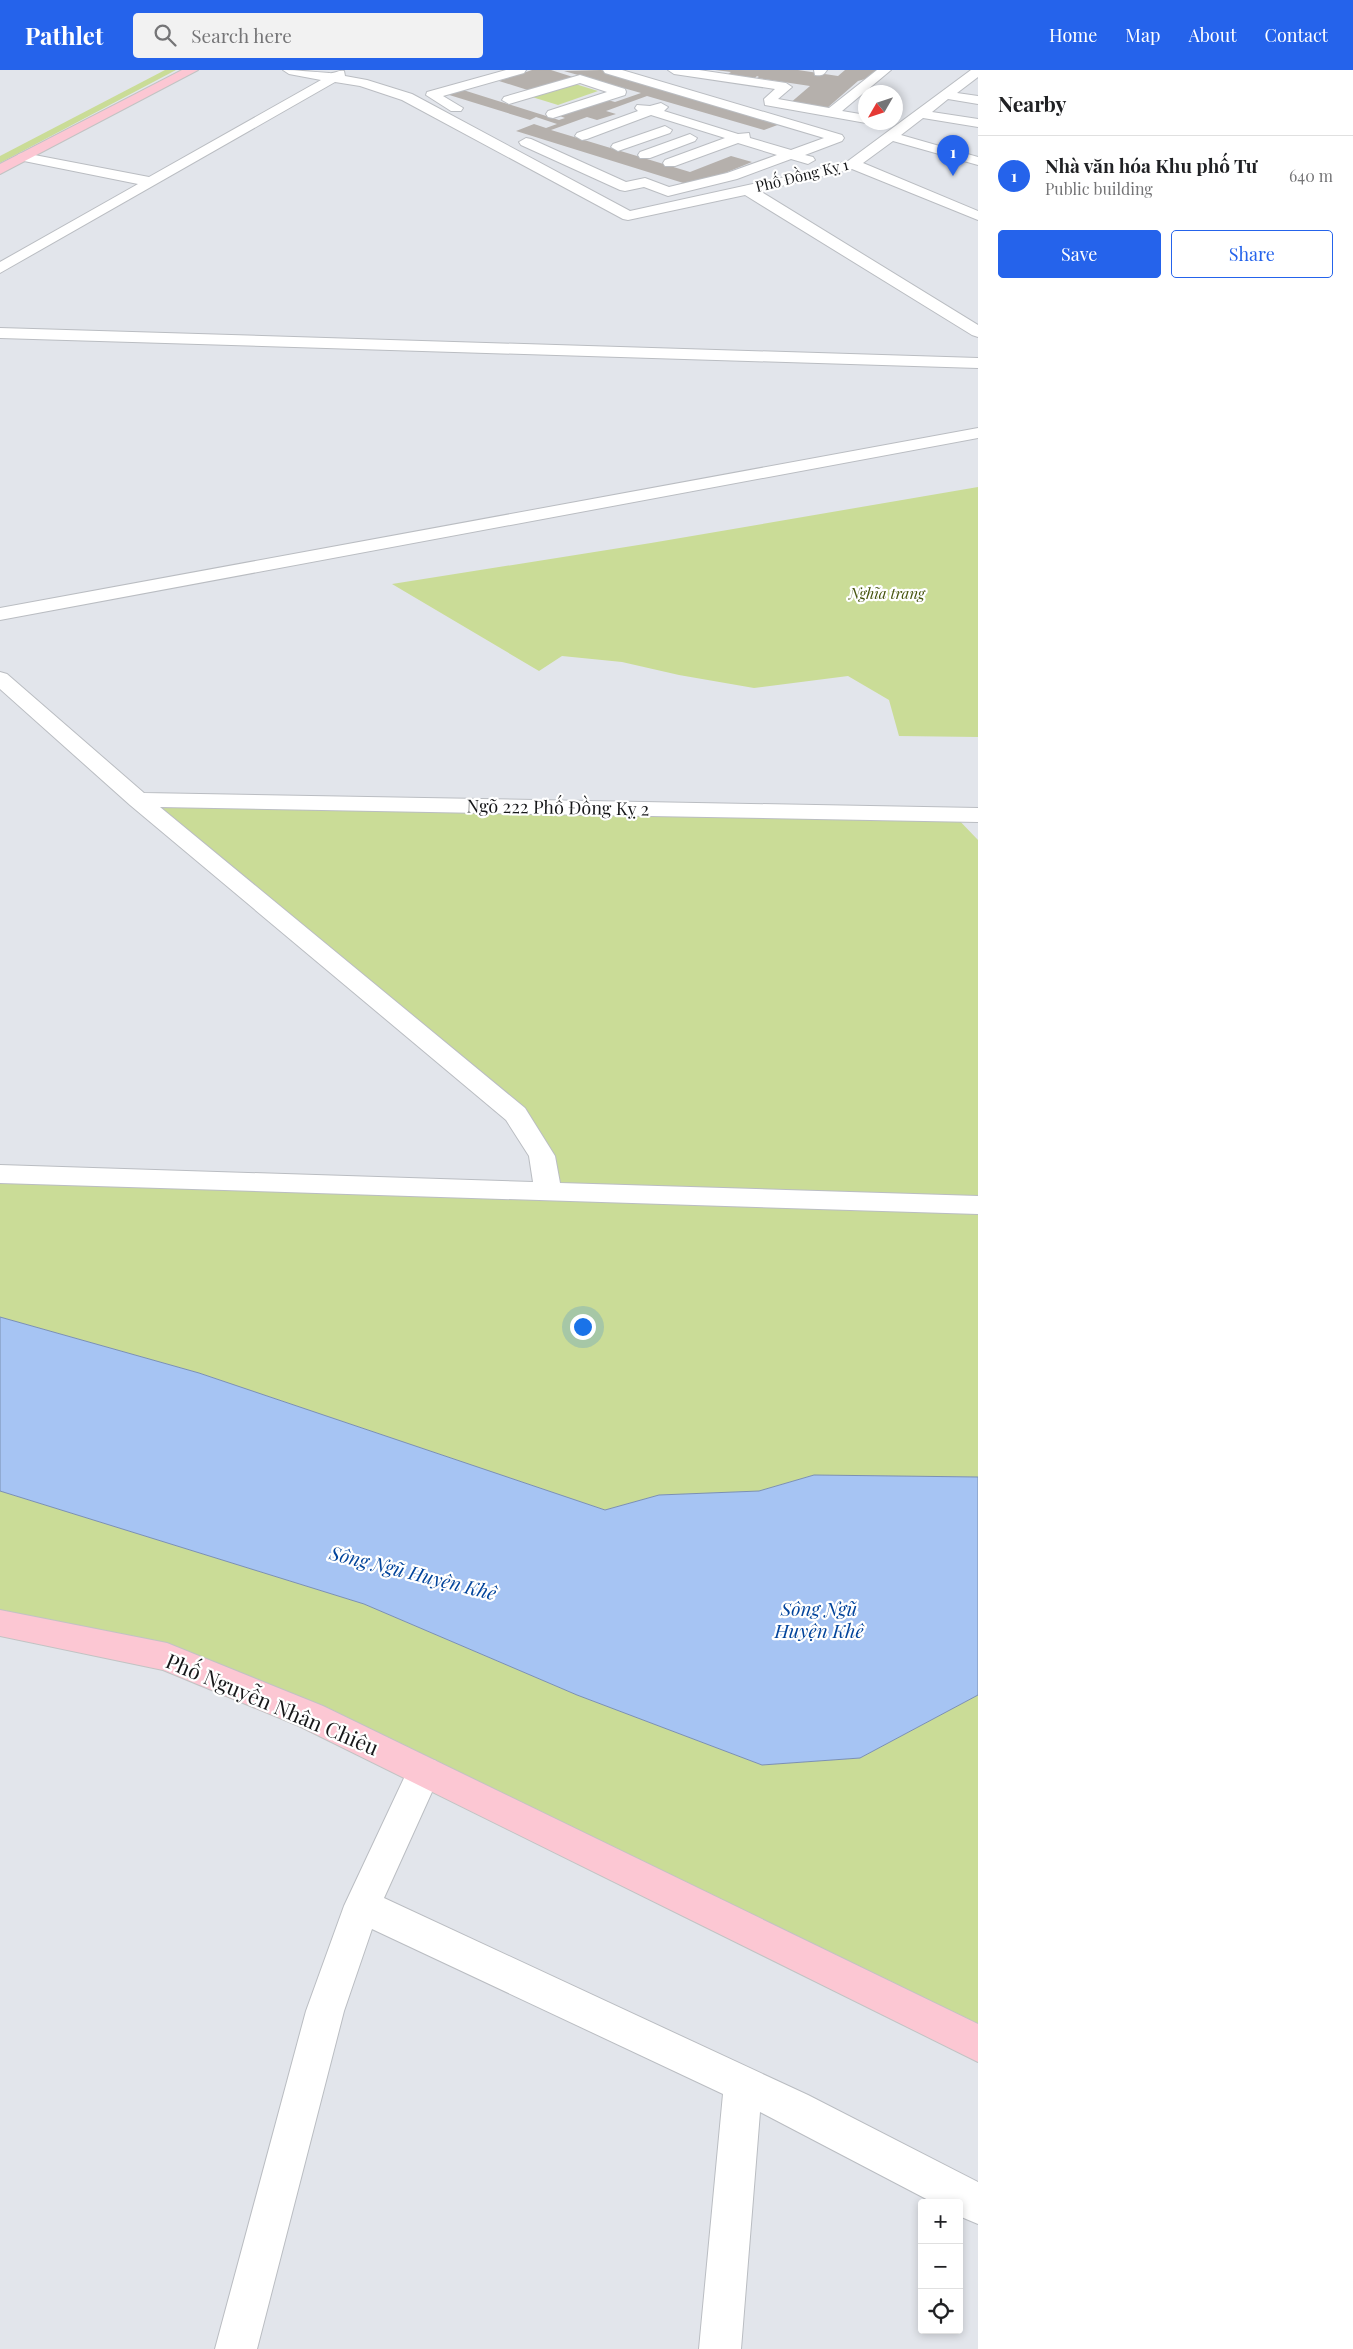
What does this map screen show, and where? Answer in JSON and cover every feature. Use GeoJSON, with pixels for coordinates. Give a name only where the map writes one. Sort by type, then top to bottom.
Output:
{"type":"FeatureCollection","features":[{"type":"Feature","properties":{"kind":"main road"},"geometry":{"type":"LineString","coordinates":[[0,170],[192,70]]}},
{"type":"Feature","properties":{"kind":"main road","name":"Phố Nguyễn Nhân Chiêu"},"geometry":{"type":"LineString","coordinates":[[0,1623],[167,1657],[311,1716],[978,2044]]}},
{"type":"Feature","properties":{"kind":"street"},"geometry":{"type":"LineString","coordinates":[[289,70],[399,93],[480,70]]}},
{"type":"Feature","properties":{"kind":"street"},"geometry":{"type":"LineString","coordinates":[[0,268],[348,70]]}},
{"type":"Feature","properties":{"kind":"street"},"geometry":{"type":"LineString","coordinates":[[468,113],[432,96],[520,70]]}},
{"type":"Feature","properties":{"kind":"street"},"geometry":{"type":"LineString","coordinates":[[512,135],[625,187],[645,182],[668,192],[732,176],[837,138],[609,70]]}},
{"type":"Feature","properties":{"kind":"street"},"geometry":{"type":"LineString","coordinates":[[674,70],[786,87],[770,99],[770,102],[858,118]]}},
{"type":"Feature","properties":{"kind":"street"},"geometry":{"type":"LineString","coordinates":[[831,113],[885,70]]}},
{"type":"Feature","properties":{"kind":"street","name":"Phố Đồng Kỵ 1"},"geometry":{"type":"LineString","coordinates":[[903,126],[974,76]]}},
{"type":"Feature","properties":{"kind":"street"},"geometry":{"type":"LineString","coordinates":[[500,97],[580,79],[620,92],[553,114]]}},
{"type":"Feature","properties":{"kind":"street"},"geometry":{"type":"LineString","coordinates":[[463,86],[533,107]]}},
{"type":"Feature","properties":{"kind":"street","name":"Phố Đồng Kỵ 1"},"geometry":{"type":"LineString","coordinates":[[399,93],[628,216],[835,170],[853,164],[889,130]]}},
{"type":"Feature","properties":{"kind":"street"},"geometry":{"type":"LineString","coordinates":[[946,95],[978,100]]}},
{"type":"Feature","properties":{"kind":"street"},"geometry":{"type":"LineString","coordinates":[[582,136],[651,109],[684,117],[712,130],[835,170]]}},
{"type":"Feature","properties":{"kind":"street"},"geometry":{"type":"LineString","coordinates":[[921,114],[978,123]]}},
{"type":"Feature","properties":{"kind":"street"},"geometry":{"type":"LineString","coordinates":[[602,142],[684,117]]}},
{"type":"Feature","properties":{"kind":"street"},"geometry":{"type":"LineString","coordinates":[[618,147],[684,117]]}},
{"type":"Feature","properties":{"kind":"street"},"geometry":{"type":"LineString","coordinates":[[670,163],[789,124]]}},
{"type":"Feature","properties":{"kind":"street"},"geometry":{"type":"LineString","coordinates":[[645,155],[726,125]]}},
{"type":"Feature","properties":{"kind":"street"},"geometry":{"type":"LineString","coordinates":[[893,130],[978,161]]}},
{"type":"Feature","properties":{"kind":"street"},"geometry":{"type":"LineString","coordinates":[[896,130],[959,141]]}},
{"type":"Feature","properties":{"kind":"street"},"geometry":{"type":"LineString","coordinates":[[24,157],[151,182]]}},
{"type":"Feature","properties":{"kind":"street"},"geometry":{"type":"LineString","coordinates":[[853,164],[978,216]]}},
{"type":"Feature","properties":{"kind":"street"},"geometry":{"type":"LineString","coordinates":[[748,190],[978,332]]}},
{"type":"Feature","properties":{"kind":"street"},"geometry":{"type":"LineString","coordinates":[[0,332],[978,363]]}},
{"type":"Feature","properties":{"kind":"street"},"geometry":{"type":"LineString","coordinates":[[0,614],[978,433]]}},
{"type":"Feature","properties":{"kind":"street"},"geometry":{"type":"LineString","coordinates":[[0,678],[138,800],[516,1114],[542,1156],[548,1191]]}},
{"type":"Feature","properties":{"kind":"street","name":"Ngõ 222 Phố Đồng Kỵ 2"},"geometry":{"type":"LineString","coordinates":[[138,800],[978,815]]}},
{"type":"Feature","properties":{"kind":"street"},"geometry":{"type":"LineString","coordinates":[[0,1174],[978,1206]]}},
{"type":"Feature","properties":{"kind":"street"},"geometry":{"type":"LineString","coordinates":[[236,2349],[325,2012],[362,1906],[424,1772]]}},
{"type":"Feature","properties":{"kind":"street"},"geometry":{"type":"LineString","coordinates":[[362,1906],[794,2108],[978,2204]]}},
{"type":"Feature","properties":{"kind":"street"},"geometry":{"type":"LineString","coordinates":[[720,2349],[743,2084]]}},
{"type":"Feature","properties":{"kind":"green space"},"geometry":{"type":"Polygon","coordinates":[[[165,70],[176,70],[0,163],[0,156],[165,70]]]}},
{"type":"Feature","properties":{"kind":"green space"},"geometry":{"type":"Polygon","coordinates":[[[572,83],[598,91],[558,105],[532,97],[572,83]]]}},
{"type":"Feature","properties":{"kind":"green space","name":"Nghĩa trang"},"geometry":{"type":"Polygon","coordinates":[[[978,487],[978,737],[899,736],[889,700],[848,676],[754,688],[679,675],[622,662],[562,656],[539,671],[392,584],[651,543],[978,487]]]}},
{"type":"Feature","properties":{"kind":"green space"},"geometry":{"type":"Polygon","coordinates":[[[138,800],[954,815],[978,840],[978,1477],[814,1475],[759,1491],[659,1495],[605,1510],[199,1373],[0,1317],[0,1174],[547,1191],[531,1138],[138,800]]]}},
{"type":"Feature","properties":{"kind":"green space"},"geometry":{"type":"Polygon","coordinates":[[[0,1491],[364,1604],[577,1695],[762,1765],[860,1758],[978,1695],[978,2039],[167,1657],[0,1621],[0,1491]]]}},
{"type":"Feature","properties":{"kind":"water","name":"Sông Ngũ Huyện Khê"},"geometry":{"type":"Polygon","coordinates":[[[0,1317],[199,1373],[605,1510],[659,1495],[759,1491],[814,1475],[978,1477],[978,1695],[860,1758],[762,1765],[577,1695],[364,1604],[0,1491],[0,1317]]]}},
{"type":"Feature","properties":{"kind":"building"},"geometry":{"type":"Polygon","coordinates":[[[532,70],[551,70],[576,78],[534,92],[499,81],[532,70]]]}},
{"type":"Feature","properties":{"kind":"building"},"geometry":{"type":"Polygon","coordinates":[[[601,70],[783,123],[764,130],[647,96],[606,111],[616,114],[597,120],[587,117],[551,130],[690,172],[731,156],[752,162],[693,186],[516,131],[534,124],[546,128],[557,124],[536,117],[530,120],[446,94],[460,89],[559,120],[565,118],[557,115],[604,99],[615,102],[641,93],[564,71],[601,70]]]}},
{"type":"Feature","properties":{"kind":"building"},"geometry":{"type":"Polygon","coordinates":[[[715,70],[798,70],[838,76],[845,70],[877,70],[865,79],[858,81],[826,109],[789,104],[810,86],[757,78],[759,77],[757,76],[755,78],[728,74],[731,72],[715,70]]]}},
{"type":"Feature","properties":{"kind":"place","name":"Nhà văn hóa Khu phố Tư"},"geometry":{"type":"Point","coordinates":[953,176]}}]}
